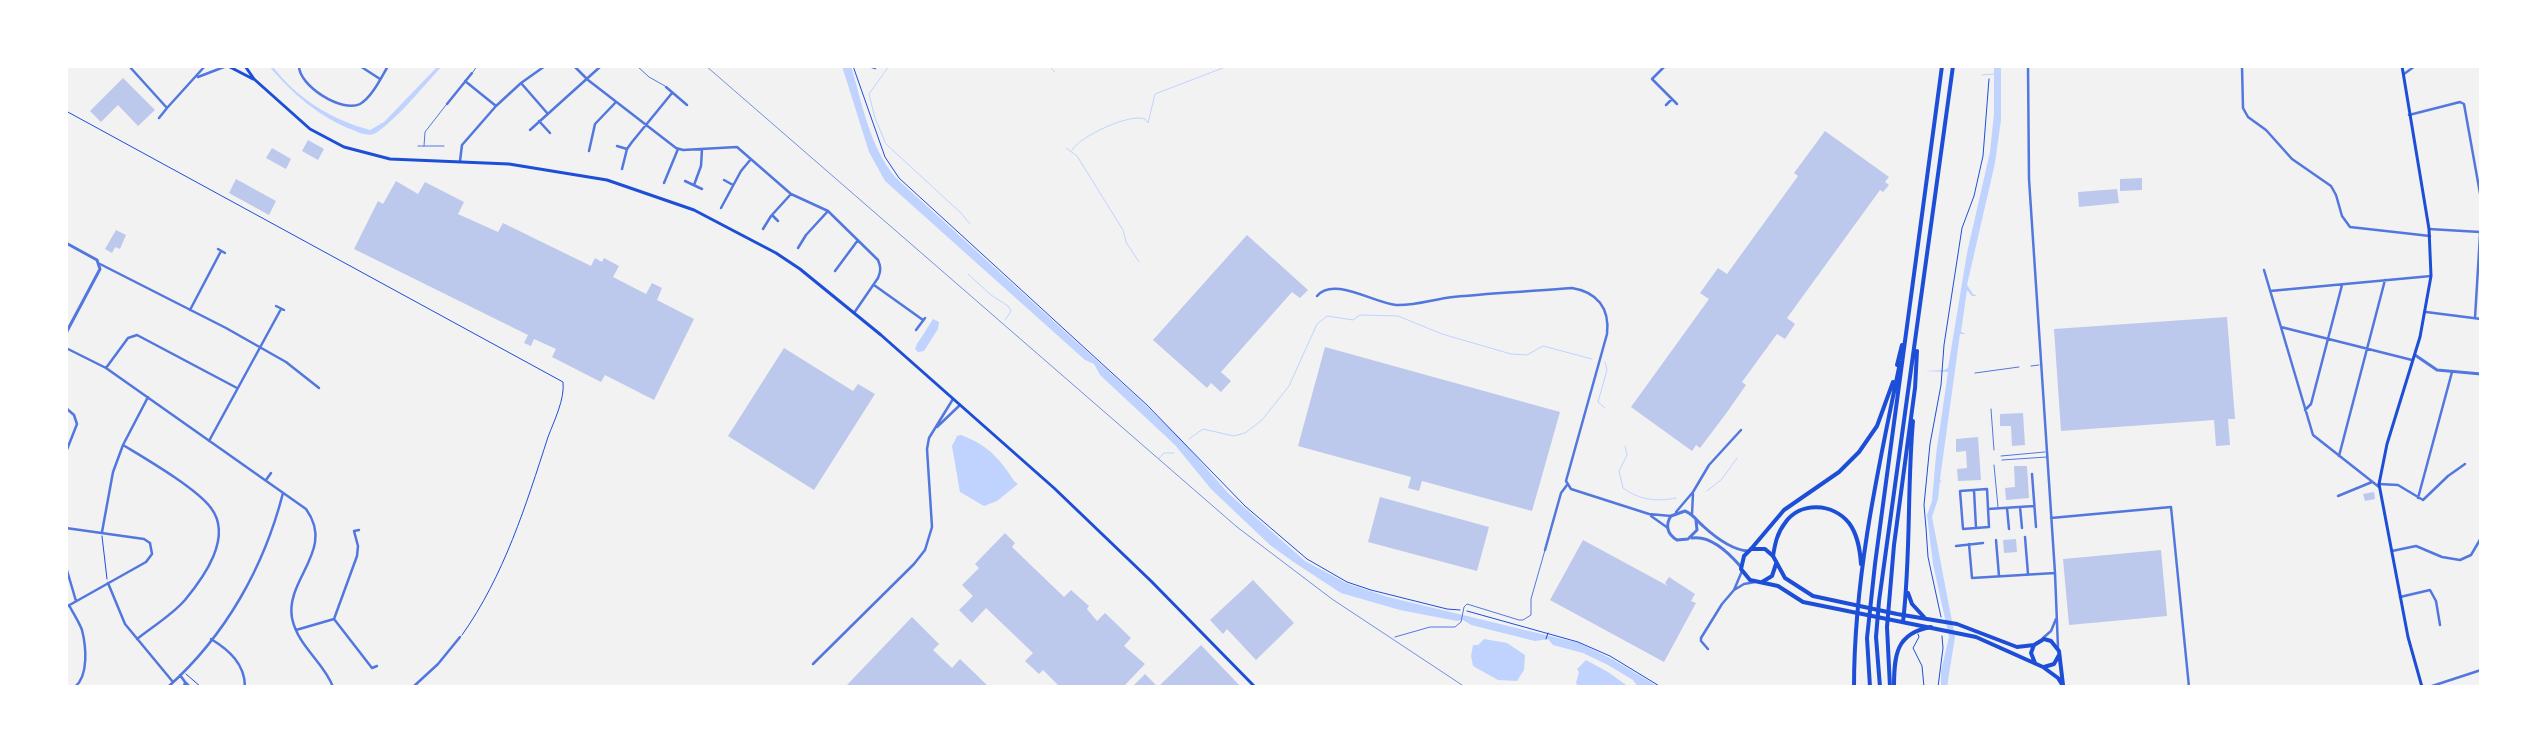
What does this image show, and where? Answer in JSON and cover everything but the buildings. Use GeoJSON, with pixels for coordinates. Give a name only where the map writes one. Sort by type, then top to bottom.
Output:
{"type":"FeatureCollection","features":[{"type":"Feature","properties":{"kind":"main road"},"geometry":{"type":"LineString","coordinates":[[222,66],[228,66],[254,79]]}},
{"type":"Feature","properties":{"kind":"main road"},"geometry":{"type":"LineString","coordinates":[[245,66],[254,79],[310,129],[339,145],[390,159],[509,164],[607,180],[672,201],[715,220],[776,253],[800,269],[854,313],[1081,512],[1256,687]]}},
{"type":"Feature","properties":{"kind":"main road"},"geometry":{"type":"LineString","coordinates":[[1870,687],[1867,638],[1870,602],[1942,66]]}},
{"type":"Feature","properties":{"kind":"main road"},"geometry":{"type":"LineString","coordinates":[[1880,687],[1876,637],[1878,601],[1889,516],[1918,332],[1952,66]]}},
{"type":"Feature","properties":{"kind":"main road"},"geometry":{"type":"LineString","coordinates":[[2402,66],[2430,236],[2431,276],[2426,312],[2415,355],[2387,444],[2379,485],[2390,551],[2422,687]]}},
{"type":"Feature","properties":{"kind":"main road"},"geometry":{"type":"LineString","coordinates":[[1907,326],[1885,408],[1866,443],[1839,472],[1784,510],[1742,559],[1742,569],[1747,578],[1755,582],[1778,586],[1803,602],[1957,632],[1985,640],[2043,667],[2058,678],[2063,686]]}},
{"type":"Feature","properties":{"kind":"main road"},"geometry":{"type":"LineString","coordinates":[[1854,687],[1854,654],[1862,571],[1875,480],[1907,326]]}},
{"type":"Feature","properties":{"kind":"main road"},"geometry":{"type":"LineString","coordinates":[[1903,622],[1907,588],[1908,476],[1918,332]]}},
{"type":"Feature","properties":{"kind":"main road"},"geometry":{"type":"LineString","coordinates":[[1890,687],[1888,627],[1894,545],[1915,388]]}},
{"type":"Feature","properties":{"kind":"main road"},"geometry":{"type":"LineString","coordinates":[[1773,556],[1780,532],[1792,515],[1808,508],[1827,508],[1837,512],[1850,524],[1857,538],[1862,571]]}},
{"type":"Feature","properties":{"kind":"main road"},"geometry":{"type":"LineString","coordinates":[[1750,550],[1765,549],[1773,556],[1786,578],[1802,591],[1813,596],[1897,614],[1957,624],[2017,647],[2034,645]]}},
{"type":"Feature","properties":{"kind":"main road"},"geometry":{"type":"LineString","coordinates":[[1761,582],[1772,576],[1776,562]]}},
{"type":"Feature","properties":{"kind":"main road"},"geometry":{"type":"LineString","coordinates":[[1907,588],[1912,604],[1924,618]]}},
{"type":"Feature","properties":{"kind":"main road"},"geometry":{"type":"LineString","coordinates":[[1894,687],[1897,653],[1900,644],[1913,632],[1932,627]]}},
{"type":"Feature","properties":{"kind":"main road"},"geometry":{"type":"LineString","coordinates":[[2036,664],[2032,658],[2034,645],[2038,641],[2049,640],[2058,648],[2063,686]]}},
{"type":"Feature","properties":{"kind":"main road"},"geometry":{"type":"LineString","coordinates":[[2043,667],[2054,664],[2058,656]]}},
{"type":"Feature","properties":{"kind":"street"},"geometry":{"type":"LineString","coordinates":[[129,66],[167,108]]}},
{"type":"Feature","properties":{"kind":"street"},"geometry":{"type":"LineString","coordinates":[[160,118],[167,108],[197,78],[205,66]]}},
{"type":"Feature","properties":{"kind":"street"},"geometry":{"type":"LineString","coordinates":[[197,78],[222,66]]}},
{"type":"Feature","properties":{"kind":"street"},"geometry":{"type":"LineString","coordinates":[[300,66],[301,75],[307,84],[346,107],[355,106],[367,99],[388,66]]}},
{"type":"Feature","properties":{"kind":"street"},"geometry":{"type":"LineString","coordinates":[[360,66],[380,79]]}},
{"type":"Feature","properties":{"kind":"street"},"geometry":{"type":"LineString","coordinates":[[460,161],[462,146],[496,106],[521,82],[545,66]]}},
{"type":"Feature","properties":{"kind":"street"},"geometry":{"type":"LineString","coordinates":[[574,66],[588,80],[678,149],[737,147],[791,194],[828,211],[880,265],[881,272],[874,285],[854,313]]}},
{"type":"Feature","properties":{"kind":"street"},"geometry":{"type":"LineString","coordinates":[[530,130],[588,80],[601,66]]}},
{"type":"Feature","properties":{"kind":"street"},"geometry":{"type":"LineString","coordinates":[[1665,66],[1651,78],[1677,104]]}},
{"type":"Feature","properties":{"kind":"street"},"geometry":{"type":"LineString","coordinates":[[2028,66],[2029,179],[2040,365],[2048,457],[2058,648]]}},
{"type":"Feature","properties":{"kind":"street"},"geometry":{"type":"LineString","coordinates":[[2242,66],[2243,108],[2248,117],[2266,130],[2292,159],[2331,186],[2336,195],[2342,216],[2350,227],[2430,236]]}},
{"type":"Feature","properties":{"kind":"street"},"geometry":{"type":"LineString","coordinates":[[2404,74],[2415,66]]}},
{"type":"Feature","properties":{"kind":"street"},"geometry":{"type":"LineString","coordinates":[[864,67],[875,68]]}},
{"type":"Feature","properties":{"kind":"street"},"geometry":{"type":"LineString","coordinates":[[447,104],[472,73]]}},
{"type":"Feature","properties":{"kind":"street"},"geometry":{"type":"LineString","coordinates":[[465,81],[496,106]]}},
{"type":"Feature","properties":{"kind":"street"},"geometry":{"type":"LineString","coordinates":[[521,82],[548,114]]}},
{"type":"Feature","properties":{"kind":"street"},"geometry":{"type":"LineString","coordinates":[[666,87],[687,105]]}},
{"type":"Feature","properties":{"kind":"street"},"geometry":{"type":"LineString","coordinates":[[622,169],[627,149],[672,92]]}},
{"type":"Feature","properties":{"kind":"street"},"geometry":{"type":"LineString","coordinates":[[1666,105],[1672,99]]}},
{"type":"Feature","properties":{"kind":"street"},"geometry":{"type":"LineString","coordinates":[[680,104],[683,101]]}},
{"type":"Feature","properties":{"kind":"street"},"geometry":{"type":"LineString","coordinates":[[589,151],[595,124],[616,102]]}},
{"type":"Feature","properties":{"kind":"street"},"geometry":{"type":"LineString","coordinates":[[2409,114],[2460,102],[2466,107],[2481,198]]}},
{"type":"Feature","properties":{"kind":"street"},"geometry":{"type":"LineString","coordinates":[[539,121],[550,133]]}},
{"type":"Feature","properties":{"kind":"street"},"geometry":{"type":"LineString","coordinates":[[617,146],[627,149]]}},
{"type":"Feature","properties":{"kind":"street"},"geometry":{"type":"LineString","coordinates":[[664,183],[678,149]]}},
{"type":"Feature","properties":{"kind":"street"},"geometry":{"type":"LineString","coordinates":[[694,185],[701,166],[702,149]]}},
{"type":"Feature","properties":{"kind":"street"},"geometry":{"type":"LineString","coordinates":[[721,208],[733,185],[751,159]]}},
{"type":"Feature","properties":{"kind":"street"},"geometry":{"type":"LineString","coordinates":[[724,180],[733,185]]}},
{"type":"Feature","properties":{"kind":"street"},"geometry":{"type":"LineString","coordinates":[[685,181],[702,189]]}},
{"type":"Feature","properties":{"kind":"street"},"geometry":{"type":"LineString","coordinates":[[763,229],[772,215],[791,194]]}},
{"type":"Feature","properties":{"kind":"street"},"geometry":{"type":"LineString","coordinates":[[798,248],[806,235],[828,211]]}},
{"type":"Feature","properties":{"kind":"street"},"geometry":{"type":"LineString","coordinates":[[772,215],[778,221]]}},
{"type":"Feature","properties":{"kind":"street"},"geometry":{"type":"LineString","coordinates":[[2476,318],[2481,218]]}},
{"type":"Feature","properties":{"kind":"street"},"geometry":{"type":"LineString","coordinates":[[2429,229],[2481,232]]}},
{"type":"Feature","properties":{"kind":"street"},"geometry":{"type":"LineString","coordinates":[[835,271],[858,240]]}},
{"type":"Feature","properties":{"kind":"street"},"geometry":{"type":"LineString","coordinates":[[66,243],[100,264],[286,362],[319,388]]}},
{"type":"Feature","properties":{"kind":"street"},"geometry":{"type":"LineString","coordinates":[[190,310],[220,250],[225,253]]}},
{"type":"Feature","properties":{"kind":"street"},"geometry":{"type":"LineString","coordinates":[[66,332],[99,275],[100,264]]}},
{"type":"Feature","properties":{"kind":"street"},"geometry":{"type":"LineString","coordinates":[[2264,270],[2313,435],[2372,482],[2379,485],[2398,485],[2418,498],[2425,500],[2448,476],[2465,464]]}},
{"type":"Feature","properties":{"kind":"street"},"geometry":{"type":"LineString","coordinates":[[2270,291],[2431,276]]}},
{"type":"Feature","properties":{"kind":"street"},"geometry":{"type":"LineString","coordinates":[[2339,456],[2386,280]]}},
{"type":"Feature","properties":{"kind":"street"},"geometry":{"type":"LineString","coordinates":[[874,285],[924,319],[916,330]]}},
{"type":"Feature","properties":{"kind":"street"},"geometry":{"type":"LineString","coordinates":[[2305,410],[2310,407],[2342,285]]}},
{"type":"Feature","properties":{"kind":"street"},"geometry":{"type":"LineString","coordinates":[[1317,296],[1324,289],[1337,288],[1376,302],[1398,305],[1451,297],[1572,288],[1584,290],[1595,296],[1607,315],[1607,334],[1566,475],[1567,485],[1561,493],[1545,550]]}},
{"type":"Feature","properties":{"kind":"street"},"geometry":{"type":"LineString","coordinates":[[209,441],[258,348],[283,310],[276,306]]}},
{"type":"Feature","properties":{"kind":"street"},"geometry":{"type":"LineString","coordinates":[[2426,312],[2481,319]]}},
{"type":"Feature","properties":{"kind":"street"},"geometry":{"type":"LineString","coordinates":[[2280,327],[2412,360]]}},
{"type":"Feature","properties":{"kind":"street"},"geometry":{"type":"LineString","coordinates":[[106,368],[128,338],[137,335],[237,388]]}},
{"type":"Feature","properties":{"kind":"street"},"geometry":{"type":"LineString","coordinates":[[66,348],[106,368],[266,480],[308,513],[316,537],[314,550],[294,601],[292,617],[296,630],[308,651],[327,674],[333,687]]}},
{"type":"Feature","properties":{"kind":"street"},"geometry":{"type":"LineString","coordinates":[[2415,355],[2437,370],[2481,374]]}},
{"type":"Feature","properties":{"kind":"street"},"geometry":{"type":"LineString","coordinates":[[2418,498],[2452,372]]}},
{"type":"Feature","properties":{"kind":"street"},"geometry":{"type":"LineString","coordinates":[[102,532],[113,472],[123,444],[148,397]]}},
{"type":"Feature","properties":{"kind":"street"},"geometry":{"type":"LineString","coordinates":[[814,664],[914,564],[925,550],[932,526],[927,449],[932,432],[953,399]]}},
{"type":"Feature","properties":{"kind":"street"},"geometry":{"type":"LineString","coordinates":[[932,432],[960,405]]}},
{"type":"Feature","properties":{"kind":"street"},"geometry":{"type":"LineString","coordinates":[[66,408],[74,415],[77,424],[66,452]]}},
{"type":"Feature","properties":{"kind":"street"},"geometry":{"type":"LineString","coordinates":[[1734,590],[1742,569],[1730,555],[1706,539],[1691,538],[1677,540],[1670,534],[1668,528],[1671,516],[1693,492],[1709,464],[1741,430]]}},
{"type":"Feature","properties":{"kind":"street"},"geometry":{"type":"LineString","coordinates":[[123,444],[204,501],[216,516],[219,534],[210,562],[184,602],[136,639]]}},
{"type":"Feature","properties":{"kind":"street"},"geometry":{"type":"LineString","coordinates":[[266,480],[271,473]]}},
{"type":"Feature","properties":{"kind":"street"},"geometry":{"type":"LineString","coordinates":[[2032,474],[2036,527]]}},
{"type":"Feature","properties":{"kind":"street"},"geometry":{"type":"LineString","coordinates":[[2338,496],[2372,482]]}},
{"type":"Feature","properties":{"kind":"street"},"geometry":{"type":"LineString","coordinates":[[1567,485],[1649,514],[1671,516]]}},
{"type":"Feature","properties":{"kind":"street"},"geometry":{"type":"LineString","coordinates":[[1987,489],[1988,509],[1989,527],[1963,529],[1960,491],[1987,489]]}},
{"type":"Feature","properties":{"kind":"street"},"geometry":{"type":"LineString","coordinates":[[1974,490],[1976,528]]}},
{"type":"Feature","properties":{"kind":"street"},"geometry":{"type":"LineString","coordinates":[[1692,514],[1693,492]]}},
{"type":"Feature","properties":{"kind":"street"},"geometry":{"type":"LineString","coordinates":[[168,687],[212,639],[242,597],[268,542],[284,493]]}},
{"type":"Feature","properties":{"kind":"street"},"geometry":{"type":"LineString","coordinates":[[1988,509],[2034,506]]}},
{"type":"Feature","properties":{"kind":"street"},"geometry":{"type":"LineString","coordinates":[[2020,507],[2022,528]]}},
{"type":"Feature","properties":{"kind":"street"},"geometry":{"type":"LineString","coordinates":[[2051,518],[2171,507],[2189,687]]}},
{"type":"Feature","properties":{"kind":"street"},"geometry":{"type":"LineString","coordinates":[[2007,508],[2009,529]]}},
{"type":"Feature","properties":{"kind":"street"},"geometry":{"type":"LineString","coordinates":[[1676,512],[1685,511],[1692,514],[1696,520],[1734,549],[1750,550]]}},
{"type":"Feature","properties":{"kind":"street"},"geometry":{"type":"LineString","coordinates":[[1649,514],[1668,528]]}},
{"type":"Feature","properties":{"kind":"street"},"geometry":{"type":"LineString","coordinates":[[1691,538],[1697,530],[1696,520]]}},
{"type":"Feature","properties":{"kind":"street"},"geometry":{"type":"LineString","coordinates":[[66,528],[144,539],[152,547],[152,554],[149,560],[67,606],[82,629],[85,654],[84,670],[75,687]]}},
{"type":"Feature","properties":{"kind":"street"},"geometry":{"type":"LineString","coordinates":[[334,618],[357,556],[358,546],[354,531],[359,530]]}},
{"type":"Feature","properties":{"kind":"street"},"geometry":{"type":"LineString","coordinates":[[2025,536],[2028,574]]}},
{"type":"Feature","properties":{"kind":"street"},"geometry":{"type":"LineString","coordinates":[[2390,551],[2416,546],[2442,557],[2460,560],[2471,555],[2481,538]]}},
{"type":"Feature","properties":{"kind":"street"},"geometry":{"type":"LineString","coordinates":[[1996,540],[1999,576]]}},
{"type":"Feature","properties":{"kind":"street"},"geometry":{"type":"LineString","coordinates":[[1956,546],[1983,543]]}},
{"type":"Feature","properties":{"kind":"street"},"geometry":{"type":"LineString","coordinates":[[1970,544],[1972,578],[2055,573]]}},
{"type":"Feature","properties":{"kind":"street"},"geometry":{"type":"LineString","coordinates":[[66,567],[76,601]]}},
{"type":"Feature","properties":{"kind":"street"},"geometry":{"type":"LineString","coordinates":[[1708,649],[1701,638],[1722,604],[1734,590],[1744,584],[1755,582]]}},
{"type":"Feature","properties":{"kind":"street"},"geometry":{"type":"LineString","coordinates":[[108,583],[125,624],[174,682]]}},
{"type":"Feature","properties":{"kind":"street"},"geometry":{"type":"LineString","coordinates":[[2400,597],[2430,590],[2436,601],[2440,625]]}},
{"type":"Feature","properties":{"kind":"street"},"geometry":{"type":"LineString","coordinates":[[2038,641],[2051,631],[2057,615]]}},
{"type":"Feature","properties":{"kind":"street"},"geometry":{"type":"LineString","coordinates":[[296,630],[334,618]]}},
{"type":"Feature","properties":{"kind":"street"},"geometry":{"type":"LineString","coordinates":[[334,618],[372,668],[377,666]]}},
{"type":"Feature","properties":{"kind":"street"},"geometry":{"type":"LineString","coordinates":[[413,687],[438,664],[460,637]]}},
{"type":"Feature","properties":{"kind":"street"},"geometry":{"type":"LineString","coordinates":[[212,639],[239,663],[244,674],[245,687]]}},
{"type":"Feature","properties":{"kind":"street"},"geometry":{"type":"LineString","coordinates":[[2429,687],[2481,670]]}},
{"type":"Feature","properties":{"kind":"street"},"geometry":{"type":"LineString","coordinates":[[182,673],[185,682],[190,687]]}},
{"type":"Feature","properties":{"kind":"street"},"geometry":{"type":"LineString","coordinates":[[184,687],[185,682]]}},
{"type":"Feature","properties":{"kind":"lane"},"geometry":{"type":"LineString","coordinates":[[472,73],[477,66]]}},
{"type":"Feature","properties":{"kind":"lane"},"geometry":{"type":"LineString","coordinates":[[637,66],[649,77],[666,87]]}},
{"type":"Feature","properties":{"kind":"lane"},"geometry":{"type":"LineString","coordinates":[[424,146],[425,132],[447,104]]}},
{"type":"Feature","properties":{"kind":"lane"},"geometry":{"type":"LineString","coordinates":[[418,146],[444,146]]}},
{"type":"Feature","properties":{"kind":"lane"},"geometry":{"type":"LineString","coordinates":[[2032,366],[2040,365]]}},
{"type":"Feature","properties":{"kind":"lane"},"geometry":{"type":"LineString","coordinates":[[1975,372],[2019,367]]}},
{"type":"Feature","properties":{"kind":"lane"},"geometry":{"type":"LineString","coordinates":[[1991,409],[1994,450]]}},
{"type":"Feature","properties":{"kind":"lane"},"geometry":{"type":"LineString","coordinates":[[2001,456],[2047,451]]}},
{"type":"Feature","properties":{"kind":"lane"},"geometry":{"type":"LineString","coordinates":[[2002,460],[2048,457]]}},
{"type":"Feature","properties":{"kind":"lane"},"geometry":{"type":"LineString","coordinates":[[1994,465],[1998,508]]}},
{"type":"Feature","properties":{"kind":"lane"},"geometry":{"type":"LineString","coordinates":[[1395,637],[1430,627],[1455,627],[1461,622],[1463,610],[1467,604],[1519,620],[1528,618],[1531,615],[1531,599],[1545,550]]}},
{"type":"Feature","properties":{"kind":"path"},"geometry":{"type":"LineString","coordinates":[[852,66],[885,157],[899,178],[1148,405],[1244,506],[1307,559],[1347,582],[1394,598],[1447,609],[1463,610],[1578,642],[1610,656],[1661,687]]}},
{"type":"Feature","properties":{"kind":"path"},"geometry":{"type":"LineString","coordinates":[[1941,618],[1928,557],[1924,505],[1930,444],[1941,385],[1944,345],[1962,228],[1974,196],[1982,156],[1989,79]]}},
{"type":"Feature","properties":{"kind":"path"},"geometry":{"type":"LineString","coordinates":[[66,112],[562,382],[558,406],[516,531],[487,597],[460,637]]}},
{"type":"Feature","properties":{"kind":"path"},"geometry":{"type":"LineString","coordinates":[[102,532],[108,583]]}},
{"type":"Feature","properties":{"kind":"path"},"geometry":{"type":"LineString","coordinates":[[1938,687],[1943,648],[1942,632]]}},
{"type":"Feature","properties":{"kind":"path"},"geometry":{"type":"LineString","coordinates":[[1546,639],[1548,633]]}},
{"type":"Feature","properties":{"kind":"path"},"geometry":{"type":"LineString","coordinates":[[1918,634],[1919,637],[1914,645],[1914,651],[1922,666],[1924,687]]}},
{"type":"Feature","properties":{"kind":"path"},"geometry":{"type":"LineString","coordinates":[[182,673],[200,687]]}},
{"type":"Feature","properties":{"kind":"water"},"geometry":{"type":"Polygon","coordinates":[[[269,66],[272,66],[304,98],[328,114],[370,130],[384,122],[438,66],[442,66],[393,119],[376,133],[368,135],[341,125],[307,104],[269,66]]]}},
{"type":"Feature","properties":{"kind":"water"},"geometry":{"type":"Polygon","coordinates":[[[842,66],[851,66],[873,139],[887,166],[896,178],[1138,398],[1180,438],[1228,493],[1305,561],[1346,583],[1388,597],[1579,643],[1612,659],[1659,687],[1638,687],[1633,680],[1608,665],[1583,653],[1553,645],[1548,639],[1535,641],[1471,625],[1463,620],[1457,621],[1400,610],[1341,593],[1270,545],[1211,489],[1175,445],[1100,375],[1094,364],[1085,360],[885,181],[869,152],[842,66]]]}},
{"type":"Feature","properties":{"kind":"water"},"geometry":{"type":"Polygon","coordinates":[[[1994,66],[2001,66],[2001,120],[1995,163],[1967,285],[1973,294],[1977,296],[1972,296],[1967,290],[1961,332],[1966,334],[1960,334],[1940,479],[1942,483],[1940,481],[1938,499],[1932,517],[1955,637],[1947,687],[1941,687],[1941,671],[1949,637],[1933,564],[1927,515],[1932,501],[1936,455],[1948,372],[1924,371],[1948,368],[1967,253],[1990,152],[1994,114],[1994,66]]]}},
{"type":"Feature","properties":{"kind":"water"},"geometry":{"type":"Polygon","coordinates":[[[933,319],[939,322],[938,329],[924,351],[918,352],[915,349],[917,344],[933,319]]]}},
{"type":"Feature","properties":{"kind":"water"},"geometry":{"type":"Polygon","coordinates":[[[961,435],[979,443],[992,453],[1018,484],[997,501],[984,506],[960,492],[952,446],[957,436],[961,435]]]}},
{"type":"Feature","properties":{"kind":"water"},"geometry":{"type":"Polygon","coordinates":[[[1484,639],[1507,643],[1525,655],[1524,670],[1517,681],[1498,680],[1473,666],[1471,656],[1473,645],[1478,645],[1484,639]]]}},
{"type":"Feature","properties":{"kind":"water"},"geometry":{"type":"Polygon","coordinates":[[[1586,660],[1608,672],[1629,687],[1579,687],[1576,683],[1579,672],[1577,669],[1586,660]]]}},
{"type":"Feature","properties":{"kind":"waterway"},"geometry":{"type":"LineString","coordinates":[[889,66],[869,94],[875,118],[886,144],[961,213],[970,224]]}},
{"type":"Feature","properties":{"kind":"waterway"},"geometry":{"type":"LineString","coordinates":[[1049,66],[1055,72]]}},
{"type":"Feature","properties":{"kind":"waterway"},"geometry":{"type":"LineString","coordinates":[[1072,150],[1085,138],[1117,122],[1138,118],[1145,119],[1148,123],[1155,94],[1228,66]]}},
{"type":"Feature","properties":{"kind":"waterway"},"geometry":{"type":"LineString","coordinates":[[1982,75],[1996,74]]}},
{"type":"Feature","properties":{"kind":"waterway"},"geometry":{"type":"LineString","coordinates":[[1066,148],[1077,156],[1123,230],[1126,242],[1139,262]]}},
{"type":"Feature","properties":{"kind":"waterway"},"geometry":{"type":"LineString","coordinates":[[968,274],[991,295],[1008,306],[1011,311],[1005,320]]}},
{"type":"Feature","properties":{"kind":"waterway"},"geometry":{"type":"LineString","coordinates":[[1189,439],[1203,429],[1234,436],[1245,433],[1262,420],[1289,386],[1317,324],[1327,316],[1353,320],[1360,315],[1398,316],[1442,334],[1511,354],[1527,355],[1543,346],[1592,359]]}},
{"type":"Feature","properties":{"kind":"waterway"},"geometry":{"type":"LineString","coordinates":[[1605,362],[1607,370],[1598,402],[1605,408]]}},
{"type":"Feature","properties":{"kind":"waterway"},"geometry":{"type":"LineString","coordinates":[[1625,446],[1627,455],[1619,471],[1623,488],[1648,499],[1676,498]]}},
{"type":"Feature","properties":{"kind":"waterway"},"geometry":{"type":"LineString","coordinates":[[1159,458],[1164,453],[1174,453]]}},
{"type":"Feature","properties":{"kind":"waterway"},"geometry":{"type":"LineString","coordinates":[[1707,491],[1722,479],[1737,458]]}},
{"type":"Feature","properties":{"kind":"railway"},"geometry":{"type":"LineString","coordinates":[[706,66],[1237,527],[1332,599],[1465,687]]}}]}
